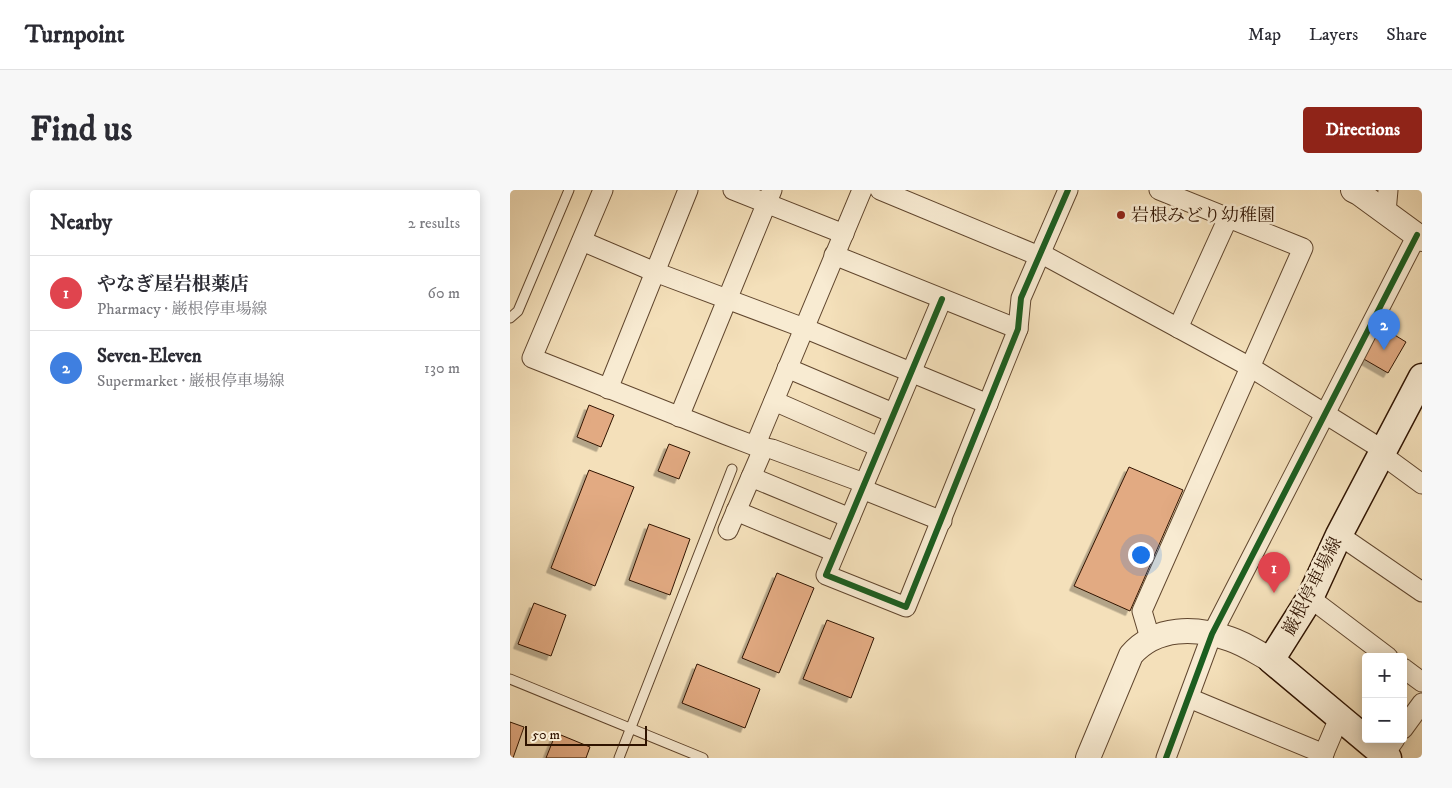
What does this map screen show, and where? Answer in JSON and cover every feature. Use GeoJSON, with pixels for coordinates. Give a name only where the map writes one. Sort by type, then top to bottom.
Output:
{"type":"FeatureCollection","features":[{"type":"Feature","properties":{"kind":"main road","name":"巌根停車場線"},"geometry":{"type":"LineString","coordinates":[[1271,660],[1310,598],[1338,535],[1422,377]]}},
{"type":"Feature","properties":{"kind":"main road"},"geometry":{"type":"LineString","coordinates":[[1271,660],[1338,718],[1389,751]]}},
{"type":"Feature","properties":{"kind":"street"},"geometry":{"type":"LineString","coordinates":[[603,190],[532,358],[679,417],[759,447],[772,448],[942,522]]}},
{"type":"Feature","properties":{"kind":"street"},"geometry":{"type":"LineString","coordinates":[[608,389],[688,190]]}},
{"type":"Feature","properties":{"kind":"street"},"geometry":{"type":"LineString","coordinates":[[733,190],[770,197],[844,234]]}},
{"type":"Feature","properties":{"kind":"street"},"geometry":{"type":"LineString","coordinates":[[728,530],[751,477],[774,401],[862,190]]}},
{"type":"Feature","properties":{"kind":"street"},"geometry":{"type":"LineString","coordinates":[[880,190],[1039,254],[1250,367],[1326,414],[1382,452],[1422,484]]}},
{"type":"Feature","properties":{"kind":"street"},"geometry":{"type":"LineString","coordinates":[[942,299],[826,575],[906,607],[942,522],[1018,329],[1021,298],[1068,190]]}},
{"type":"Feature","properties":{"kind":"street"},"geometry":{"type":"LineString","coordinates":[[1150,638],[1142,611],[1304,248],[1160,190]]}},
{"type":"Feature","properties":{"kind":"street"},"geometry":{"type":"LineString","coordinates":[[1166,758],[1212,634],[1419,237],[1387,201],[1353,190]]}},
{"type":"Feature","properties":{"kind":"street"},"geometry":{"type":"LineString","coordinates":[[679,417],[770,197]]}},
{"type":"Feature","properties":{"kind":"street"},"geometry":{"type":"LineString","coordinates":[[1178,328],[1228,218]]}},
{"type":"Feature","properties":{"kind":"street"},"geometry":{"type":"LineString","coordinates":[[582,241],[655,272],[804,328],[988,404]]}},
{"type":"Feature","properties":{"kind":"street"},"geometry":{"type":"LineString","coordinates":[[834,256],[1018,329]]}},
{"type":"Feature","properties":{"kind":"street"},"geometry":{"type":"LineString","coordinates":[[788,368],[893,413]]}},
{"type":"Feature","properties":{"kind":"street"},"geometry":{"type":"LineString","coordinates":[[774,401],[879,448]]}},
{"type":"Feature","properties":{"kind":"street"},"geometry":{"type":"LineString","coordinates":[[751,477],[850,518]]}},
{"type":"Feature","properties":{"kind":"street"},"geometry":{"type":"LineString","coordinates":[[736,510],[835,552]]}},
{"type":"Feature","properties":{"kind":"street"},"geometry":{"type":"LineString","coordinates":[[1338,535],[1422,592]]}},
{"type":"Feature","properties":{"kind":"street"},"geometry":{"type":"LineString","coordinates":[[1310,598],[1383,653]]}},
{"type":"Feature","properties":{"kind":"street"},"geometry":{"type":"LineString","coordinates":[[1088,758],[1131,655],[1138,646],[1150,638],[1180,631],[1212,634],[1231,639],[1271,660]]}},
{"type":"Feature","properties":{"kind":"street"},"geometry":{"type":"LineString","coordinates":[[1407,671],[1422,682]]}},
{"type":"Feature","properties":{"kind":"street"},"geometry":{"type":"LineString","coordinates":[[1189,698],[1323,756],[1338,718]]}},
{"type":"Feature","properties":{"kind":"street"},"geometry":{"type":"LineString","coordinates":[[1407,723],[1422,703]]}},
{"type":"Feature","properties":{"kind":"lane"},"geometry":{"type":"LineString","coordinates":[[510,318],[518,311],[569,190]]}},
{"type":"Feature","properties":{"kind":"lane"},"geometry":{"type":"LineString","coordinates":[[619,758],[732,469]]}},
{"type":"Feature","properties":{"kind":"lane"},"geometry":{"type":"LineString","coordinates":[[510,679],[703,758]]}},
{"type":"Feature","properties":{"kind":"building"},"geometry":{"type":"Polygon","coordinates":[[[1380,326],[1406,342],[1388,373],[1362,358],[1380,326]]]}},
{"type":"Feature","properties":{"kind":"building"},"geometry":{"type":"Polygon","coordinates":[[[589,405],[614,415],[601,447],[577,437],[589,405]]]}},
{"type":"Feature","properties":{"kind":"building"},"geometry":{"type":"Polygon","coordinates":[[[669,444],[690,452],[679,479],[658,471],[669,444]]]}},
{"type":"Feature","properties":{"kind":"building"},"geometry":{"type":"Polygon","coordinates":[[[1129,467],[1183,490],[1130,611],[1074,586],[1129,467]]]}},
{"type":"Feature","properties":{"kind":"building"},"geometry":{"type":"Polygon","coordinates":[[[589,470],[634,487],[595,586],[551,568],[589,470]]]}},
{"type":"Feature","properties":{"kind":"building"},"geometry":{"type":"Polygon","coordinates":[[[649,524],[690,539],[670,595],[629,580],[649,524]]]}},
{"type":"Feature","properties":{"kind":"building"},"geometry":{"type":"Polygon","coordinates":[[[777,573],[814,588],[779,673],[742,658],[777,573]]]}},
{"type":"Feature","properties":{"kind":"building"},"geometry":{"type":"Polygon","coordinates":[[[534,603],[566,615],[551,656],[518,644],[534,603]]]}},
{"type":"Feature","properties":{"kind":"building"},"geometry":{"type":"Polygon","coordinates":[[[827,620],[874,638],[851,698],[803,679],[827,620]]]}},
{"type":"Feature","properties":{"kind":"building"},"geometry":{"type":"Polygon","coordinates":[[[697,664],[760,689],[745,728],[682,703],[697,664]]]}},
{"type":"Feature","properties":{"kind":"building"},"geometry":{"type":"Polygon","coordinates":[[[510,722],[524,727],[513,758],[510,758],[510,722]]]}},
{"type":"Feature","properties":{"kind":"building"},"geometry":{"type":"Polygon","coordinates":[[[556,733],[590,747],[586,758],[546,758],[556,733]]]}},
{"type":"Feature","properties":{"kind":"cycle path"},"geometry":{"type":"LineString","coordinates":[[942,299],[826,575],[906,607],[1018,329],[1021,298],[1068,190]]}},
{"type":"Feature","properties":{"kind":"cycle path"},"geometry":{"type":"LineString","coordinates":[[1166,758],[1212,634],[1417,235]]}},
{"type":"Feature","properties":{"kind":"place","name":"岩根みどり幼稚園"},"geometry":{"type":"Point","coordinates":[1121,215]}},
{"type":"Feature","properties":{"kind":"place","name":"Seven-Eleven"},"geometry":{"type":"Point","coordinates":[1384,350]}},
{"type":"Feature","properties":{"kind":"place","name":"やなぎ屋岩根薬店"},"geometry":{"type":"Point","coordinates":[1274,593]}}]}
